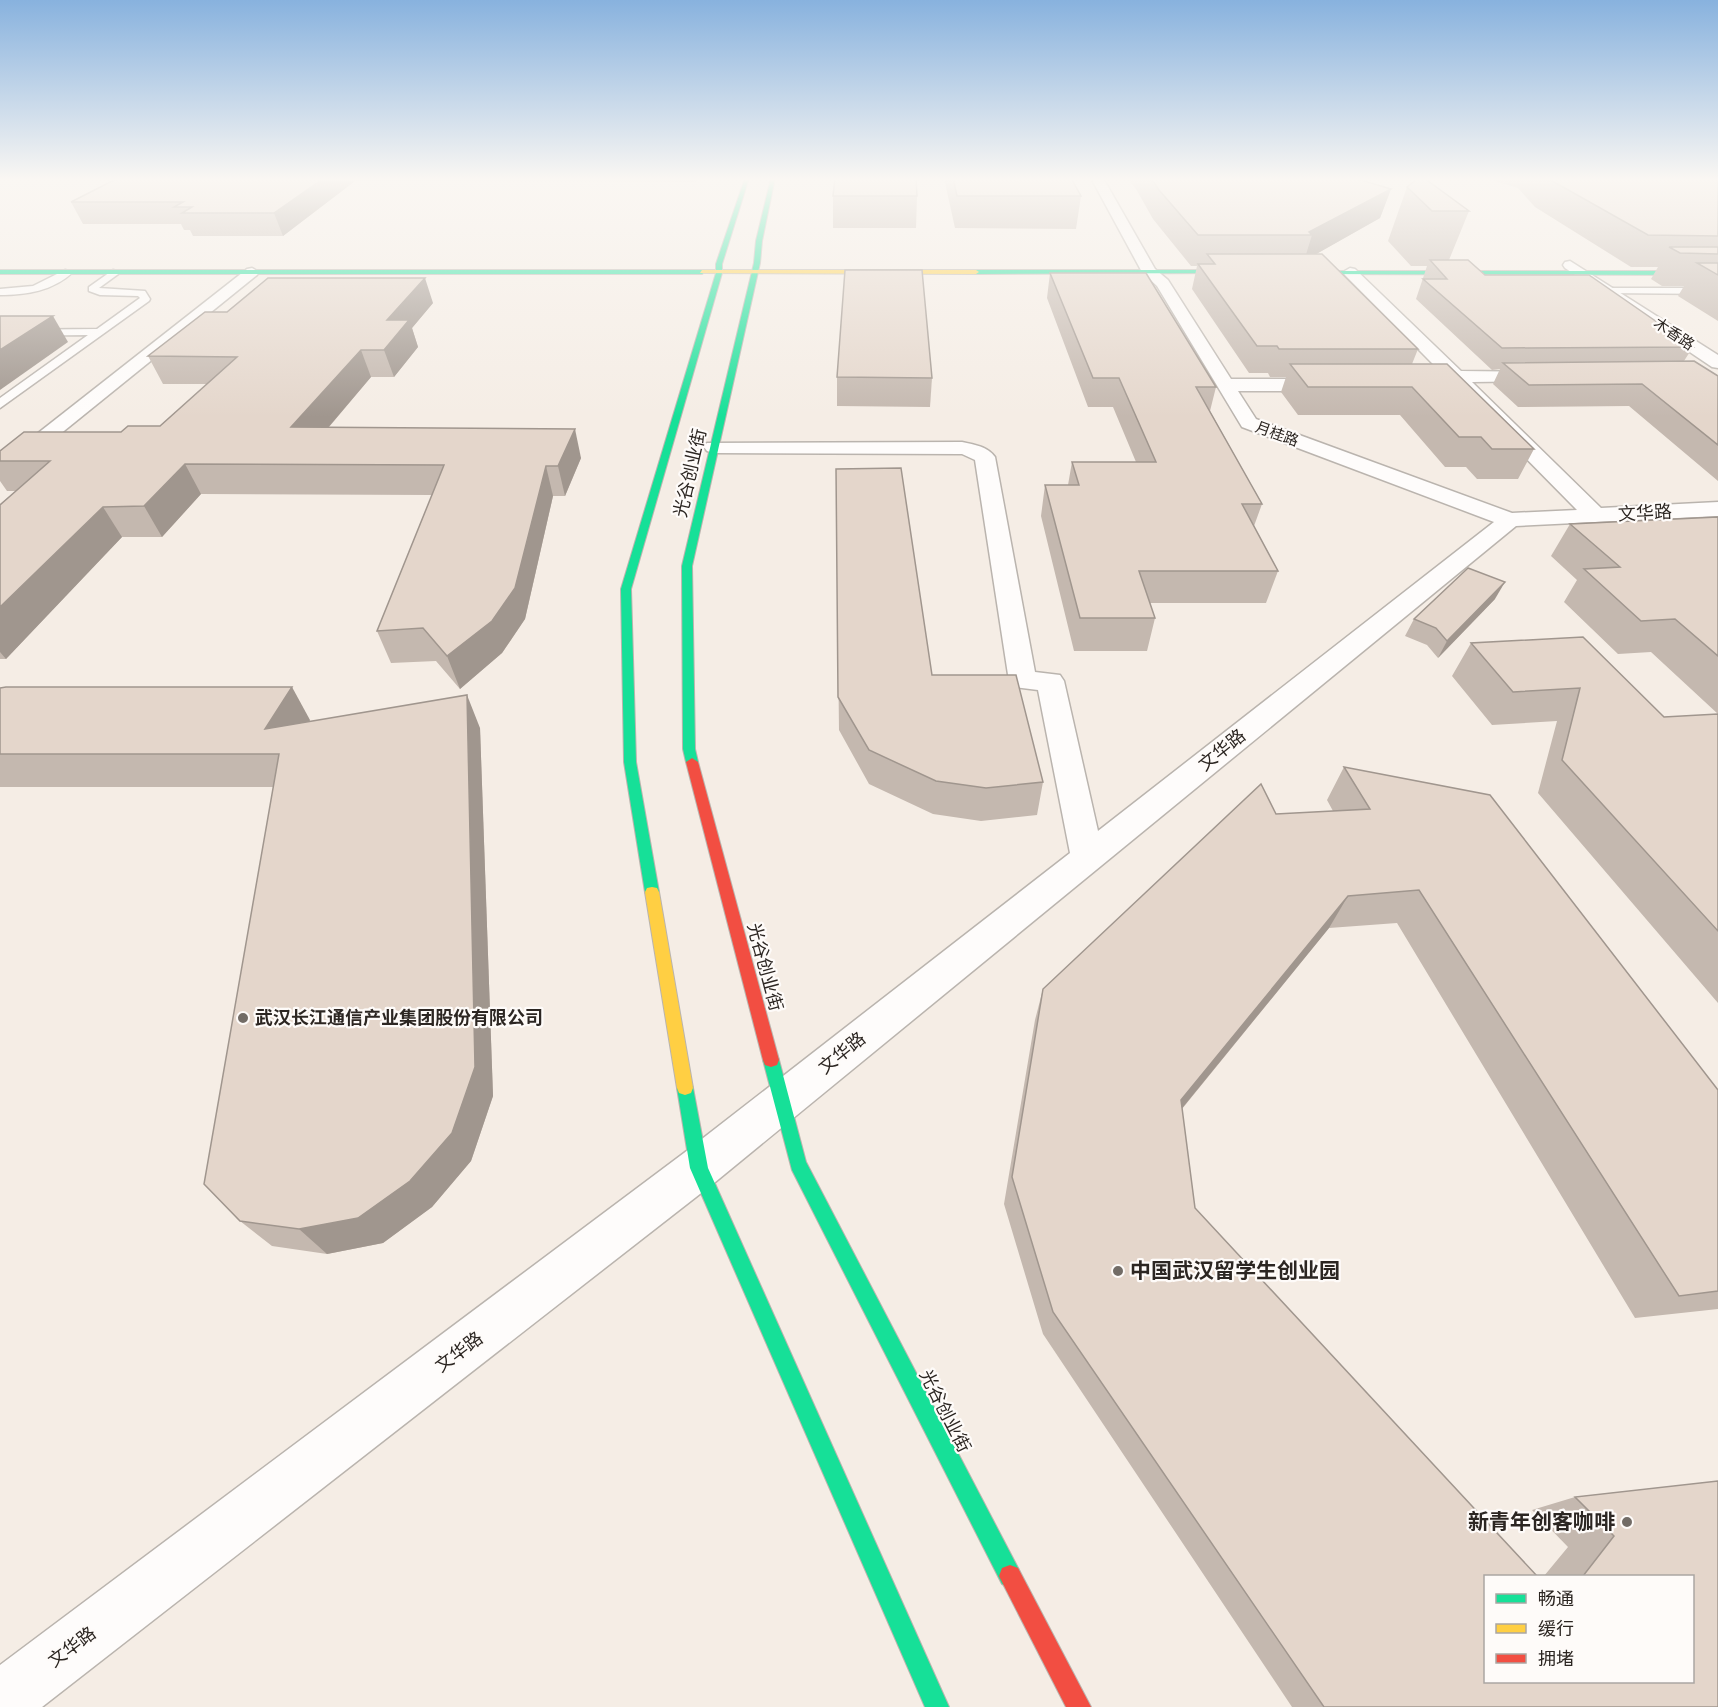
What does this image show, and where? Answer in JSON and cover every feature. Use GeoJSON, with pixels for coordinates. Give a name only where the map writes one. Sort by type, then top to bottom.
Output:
{"type":"FeatureCollection","features":[{"type":"Feature","properties":{"kind":"street","name":"光谷创业街"},"geometry":{"type":"LineString","coordinates":[[722,258],[626,589],[630,762],[699,1168],[937,1707]]}},
{"type":"Feature","properties":{"kind":"street","name":"光谷创业街"},"geometry":{"type":"LineString","coordinates":[[757,258],[687,566],[689,749],[798,1164],[1079,1707]]}},
{"type":"Feature","properties":{"kind":"street","name":"月桂路"},"geometry":{"type":"LineString","coordinates":[[1141,258],[1147,268],[1163,283],[1249,423],[1510,520]]}},
{"type":"Feature","properties":{"kind":"street"},"geometry":{"type":"LineString","coordinates":[[1718,265],[1576,269],[1350,272],[1281,268],[1576,269],[1718,273]]}},
{"type":"Feature","properties":{"kind":"street"},"geometry":{"type":"LineString","coordinates":[[0,267],[1252,268]]}},
{"type":"Feature","properties":{"kind":"street"},"geometry":{"type":"LineString","coordinates":[[0,272],[719,268]]}},
{"type":"Feature","properties":{"kind":"street","name":"木香路"},"geometry":{"type":"LineString","coordinates":[[1576,269],[1610,291],[1714,371]]}},
{"type":"Feature","properties":{"kind":"street"},"geometry":{"type":"LineString","coordinates":[[0,473],[252,272]]}},
{"type":"Feature","properties":{"kind":"street"},"geometry":{"type":"LineString","coordinates":[[1350,272],[1452,382],[1595,515]]}},
{"type":"Feature","properties":{"kind":"street"},"geometry":{"type":"LineString","coordinates":[[1452,382],[1563,376]]}},
{"type":"Feature","properties":{"kind":"street"},"geometry":{"type":"LineString","coordinates":[[1225,385],[1344,385]]}},
{"type":"Feature","properties":{"kind":"street"},"geometry":{"type":"LineString","coordinates":[[714,447],[962,448],[976,451],[985,457],[1023,681],[1050,681],[1087,857]]}},
{"type":"Feature","properties":{"kind":"street","name":"文华路"},"geometry":{"type":"LineString","coordinates":[[0,1702],[699,1168],[1510,520],[1718,509]]}},
{"type":"Feature","properties":{"kind":"lane"},"geometry":{"type":"LineString","coordinates":[[0,292],[44,288],[68,272]]}},
{"type":"Feature","properties":{"kind":"lane"},"geometry":{"type":"LineString","coordinates":[[0,404],[145,299],[141,293],[100,292],[92,289],[116,272]]}},
{"type":"Feature","properties":{"kind":"lane"},"geometry":{"type":"LineString","coordinates":[[1610,291],[1718,291]]}},
{"type":"Feature","properties":{"kind":"lane"},"geometry":{"type":"LineString","coordinates":[[0,333],[99,332]]}},
{"type":"Feature","properties":{"kind":"building"},"geometry":{"type":"Polygon","coordinates":[[[1210,258],[1326,258],[1418,349],[1279,349],[1277,346],[1257,346],[1198,264],[1215,264],[1210,258]]]}},
{"type":"Feature","properties":{"kind":"building"},"geometry":{"type":"Polygon","coordinates":[[[1430,260],[1468,260],[1485,275],[1589,275],[1693,347],[1502,348],[1423,279],[1447,279],[1430,260]]]}},
{"type":"Feature","properties":{"kind":"building"},"geometry":{"type":"Polygon","coordinates":[[[1697,263],[1718,263],[1718,275],[1697,263]]]}},
{"type":"Feature","properties":{"kind":"building"},"geometry":{"type":"Polygon","coordinates":[[[845,270],[922,270],[932,378],[837,377],[845,270]]]}},
{"type":"Feature","properties":{"kind":"building"},"geometry":{"type":"Polygon","coordinates":[[[1050,273],[1146,273],[1216,387],[1196,387],[1262,504],[1242,504],[1278,571],[1139,571],[1155,618],[1080,618],[1045,485],[1079,485],[1072,462],[1156,462],[1119,378],[1093,378],[1050,273]]]}},
{"type":"Feature","properties":{"kind":"building"},"geometry":{"type":"Polygon","coordinates":[[[268,278],[425,278],[387,320],[409,320],[384,350],[361,350],[291,427],[575,429],[558,466],[546,466],[515,588],[492,621],[447,656],[423,628],[377,631],[444,465],[185,464],[144,506],[103,507],[0,607],[0,505],[50,461],[0,461],[0,451],[24,432],[121,432],[128,426],[160,426],[237,357],[148,356],[205,312],[227,312],[268,278]]]}},
{"type":"Feature","properties":{"kind":"building"},"geometry":{"type":"Polygon","coordinates":[[[0,316],[53,316],[0,350],[0,316]]]}},
{"type":"Feature","properties":{"kind":"building"},"geometry":{"type":"Polygon","coordinates":[[[1694,361],[1718,376],[1718,445],[1642,384],[1529,385],[1503,363],[1694,361]]]}},
{"type":"Feature","properties":{"kind":"building"},"geometry":{"type":"Polygon","coordinates":[[[1290,364],[1447,364],[1534,449],[1492,449],[1481,437],[1459,437],[1412,387],[1308,387],[1290,364]]]}},
{"type":"Feature","properties":{"kind":"building"},"geometry":{"type":"Polygon","coordinates":[[[901,468],[932,675],[1016,675],[1043,782],[986,788],[936,781],[869,750],[838,697],[836,469],[901,468]]]}},
{"type":"Feature","properties":{"kind":"building"},"geometry":{"type":"Polygon","coordinates":[[[1718,517],[1718,656],[1675,619],[1641,621],[1584,569],[1620,567],[1570,524],[1718,517]]]}},
{"type":"Feature","properties":{"kind":"building"},"geometry":{"type":"Polygon","coordinates":[[[1468,568],[1505,582],[1447,641],[1436,628],[1414,619],[1468,568]]]}},
{"type":"Feature","properties":{"kind":"building"},"geometry":{"type":"Polygon","coordinates":[[[1583,637],[1664,717],[1718,714],[1718,931],[1562,760],[1580,688],[1513,692],[1471,643],[1583,637]]]}},
{"type":"Feature","properties":{"kind":"building"},"geometry":{"type":"Polygon","coordinates":[[[292,687],[265,729],[467,695],[475,1067],[452,1133],[410,1181],[358,1218],[299,1229],[240,1221],[204,1184],[279,754],[0,754],[0,688],[292,687]]]}},
{"type":"Feature","properties":{"kind":"building","name":"中国武汉留学生创业园"},"geometry":{"type":"Polygon","coordinates":[[[1344,767],[1490,795],[1718,1090],[1718,1291],[1679,1296],[1419,890],[1348,896],[1181,1100],[1195,1208],[1536,1575],[1484,1575],[1484,1683],[1694,1683],[1694,1575],[1584,1575],[1614,1536],[1575,1497],[1718,1481],[1718,1707],[1324,1707],[1053,1312],[1012,1177],[1043,989],[1261,784],[1276,814],[1370,809],[1344,767]]]}},
{"type":"Feature","properties":{"kind":"traffic: fast"},"geometry":{"type":"LineString","coordinates":[[652,892],[630,762],[626,589],[719,273],[721,258]]}},
{"type":"Feature","properties":{"kind":"traffic: fast"},"geometry":{"type":"LineString","coordinates":[[692,762],[689,749],[687,566],[757,258]]}},
{"type":"Feature","properties":{"kind":"traffic: fast"},"geometry":{"type":"LineString","coordinates":[[0,272],[702,272]]}},
{"type":"Feature","properties":{"kind":"traffic: fast"},"geometry":{"type":"LineString","coordinates":[[976,272],[1239,272]]}},
{"type":"Feature","properties":{"kind":"traffic: fast"},"geometry":{"type":"LineString","coordinates":[[1297,272],[1718,273]]}},
{"type":"Feature","properties":{"kind":"traffic: fast"},"geometry":{"type":"LineString","coordinates":[[771,1060],[798,1164],[1010,1576]]}},
{"type":"Feature","properties":{"kind":"traffic: fast"},"geometry":{"type":"LineString","coordinates":[[685,1088],[699,1168],[937,1707]]}},
{"type":"Feature","properties":{"kind":"traffic: slow"},"geometry":{"type":"LineString","coordinates":[[702,272],[976,272]]}},
{"type":"Feature","properties":{"kind":"traffic: slow"},"geometry":{"type":"LineString","coordinates":[[652,892],[685,1088]]}},
{"type":"Feature","properties":{"kind":"traffic: jam"},"geometry":{"type":"LineString","coordinates":[[692,762],[771,1060]]}},
{"type":"Feature","properties":{"kind":"traffic: jam"},"geometry":{"type":"LineString","coordinates":[[1010,1576],[1079,1707]]}},
{"type":"Feature","properties":{"kind":"place","name":"武汉长江通信产业集团股份有限公司"},"geometry":{"type":"Point","coordinates":[243,1018]}},
{"type":"Feature","properties":{"kind":"place","name":"中国武汉留学生创业园"},"geometry":{"type":"Point","coordinates":[1118,1271]}},
{"type":"Feature","properties":{"kind":"place","name":"新青年创客咖啡"},"geometry":{"type":"Point","coordinates":[1627,1522]}}]}
